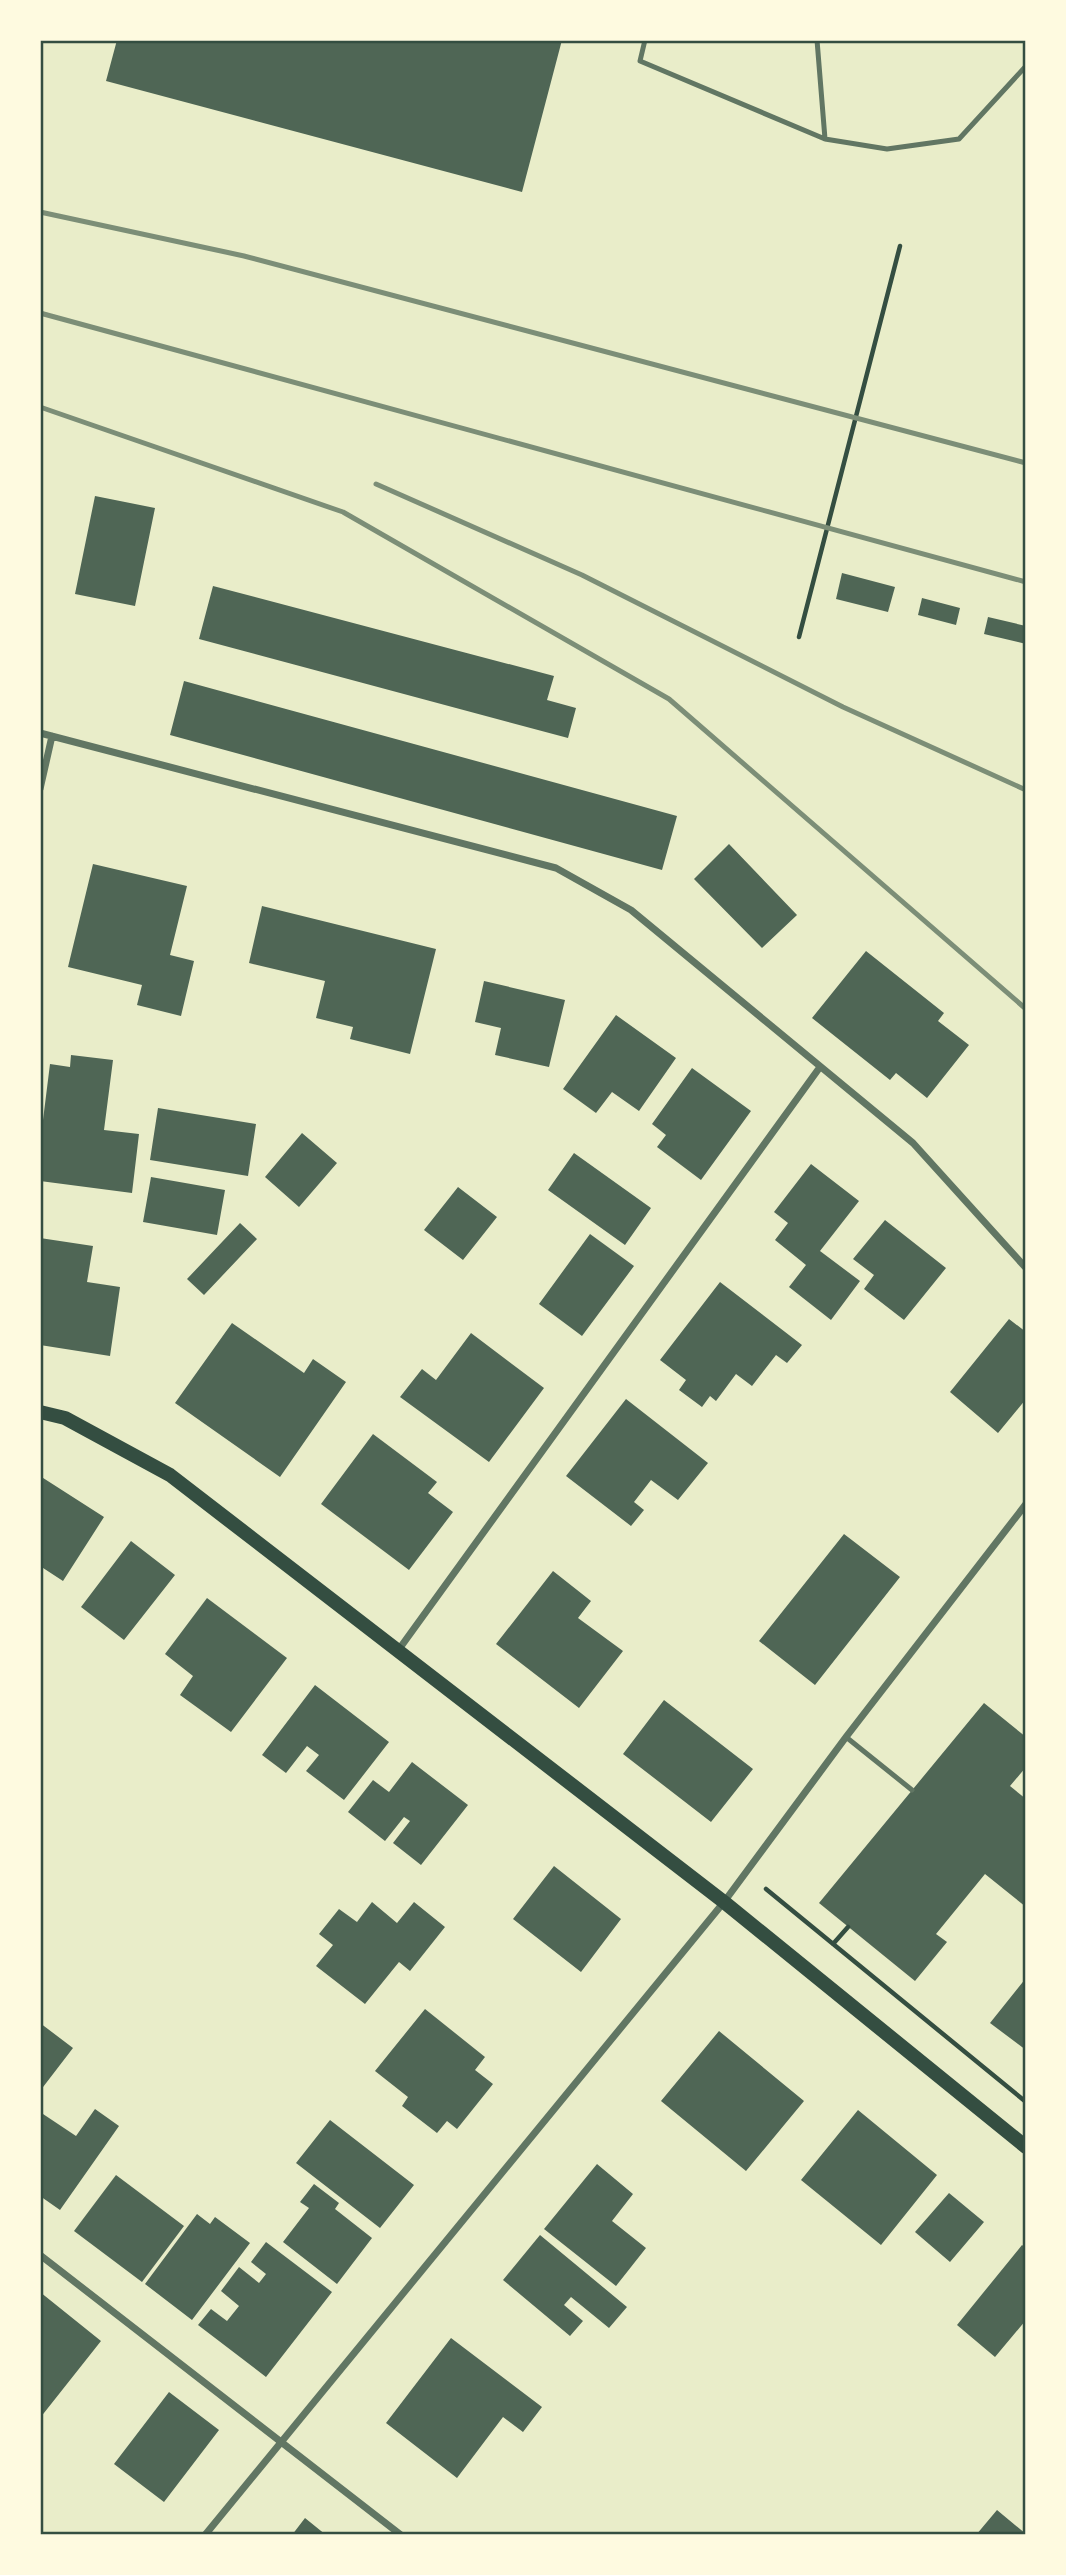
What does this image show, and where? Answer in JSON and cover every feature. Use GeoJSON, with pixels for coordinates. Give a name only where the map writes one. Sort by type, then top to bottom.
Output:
{"type":"FeatureCollection","features":[{"type":"Feature","properties":{"kind":"main road"},"geometry":{"type":"LineString","coordinates":[[40,1412],[65,1418],[170,1475],[397,1653],[724,1902],[1026,2147]]}},
{"type":"Feature","properties":{"kind":"street"},"geometry":{"type":"LineString","coordinates":[[40,733],[556,868],[631,911],[913,1143],[1026,1268]]}},
{"type":"Feature","properties":{"kind":"street"},"geometry":{"type":"LineString","coordinates":[[40,789],[52,736]]}},
{"type":"Feature","properties":{"kind":"street"},"geometry":{"type":"LineString","coordinates":[[397,1653],[820,1067]]}},
{"type":"Feature","properties":{"kind":"street"},"geometry":{"type":"LineString","coordinates":[[205,2535],[724,1902],[846,1737],[1026,1504]]}},
{"type":"Feature","properties":{"kind":"street"},"geometry":{"type":"LineString","coordinates":[[40,2255],[401,2535]]}},
{"type":"Feature","properties":{"kind":"lane"},"geometry":{"type":"LineString","coordinates":[[645,40],[640,61],[825,139],[887,149],[959,139],[1026,66]]}},
{"type":"Feature","properties":{"kind":"lane"},"geometry":{"type":"LineString","coordinates":[[817,40],[825,139]]}},
{"type":"Feature","properties":{"kind":"lane"},"geometry":{"type":"LineString","coordinates":[[846,1737],[912,1790]]}},
{"type":"Feature","properties":{"kind":"path"},"geometry":{"type":"LineString","coordinates":[[799,637],[900,246]]}},
{"type":"Feature","properties":{"kind":"path"},"geometry":{"type":"LineString","coordinates":[[745,1872],[1026,2102]]}},
{"type":"Feature","properties":{"kind":"path"},"geometry":{"type":"LineString","coordinates":[[833,1944],[848,1927]]}},
{"type":"Feature","properties":{"kind":"building"},"geometry":{"type":"Polygon","coordinates":[[[117,40],[562,40],[522,192],[106,81],[117,40]]]}},
{"type":"Feature","properties":{"kind":"building"},"geometry":{"type":"Polygon","coordinates":[[[95,496],[155,508],[135,606],[75,594],[95,496]]]}},
{"type":"Feature","properties":{"kind":"building"},"geometry":{"type":"Polygon","coordinates":[[[842,573],[895,587],[888,612],[836,599],[842,573]]]}},
{"type":"Feature","properties":{"kind":"building"},"geometry":{"type":"Polygon","coordinates":[[[213,586],[554,676],[547,700],[576,708],[568,738],[199,639],[213,586]]]}},
{"type":"Feature","properties":{"kind":"building"},"geometry":{"type":"Polygon","coordinates":[[[922,598],[960,608],[956,625],[918,615],[922,598]]]}},
{"type":"Feature","properties":{"kind":"building"},"geometry":{"type":"Polygon","coordinates":[[[988,617],[1026,626],[1026,644],[984,634],[988,617]]]}},
{"type":"Feature","properties":{"kind":"building"},"geometry":{"type":"Polygon","coordinates":[[[184,681],[677,816],[662,870],[170,735],[184,681]]]}},
{"type":"Feature","properties":{"kind":"building"},"geometry":{"type":"Polygon","coordinates":[[[729,844],[797,915],[762,948],[694,879],[729,844]]]}},
{"type":"Feature","properties":{"kind":"building"},"geometry":{"type":"Polygon","coordinates":[[[93,864],[187,886],[170,955],[194,961],[181,1016],[137,1005],[142,985],[68,967],[93,864]]]}},
{"type":"Feature","properties":{"kind":"building"},"geometry":{"type":"Polygon","coordinates":[[[262,906],[436,949],[410,1054],[350,1039],[353,1027],[316,1018],[325,981],[249,963],[262,906]]]}},
{"type":"Feature","properties":{"kind":"building"},"geometry":{"type":"Polygon","coordinates":[[[866,951],[944,1013],[938,1021],[969,1045],[927,1098],[896,1073],[890,1080],[812,1018],[866,951]]]}},
{"type":"Feature","properties":{"kind":"building"},"geometry":{"type":"Polygon","coordinates":[[[484,981],[565,1000],[549,1067],[495,1055],[501,1028],[475,1022],[484,981]]]}},
{"type":"Feature","properties":{"kind":"building"},"geometry":{"type":"Polygon","coordinates":[[[616,1015],[676,1058],[639,1111],[612,1092],[596,1113],[563,1089],[616,1015]]]}},
{"type":"Feature","properties":{"kind":"building"},"geometry":{"type":"Polygon","coordinates":[[[71,1055],[113,1060],[104,1130],[139,1134],[132,1193],[40,1181],[40,1144],[50,1064],[70,1067],[71,1055]]]}},
{"type":"Feature","properties":{"kind":"building"},"geometry":{"type":"Polygon","coordinates":[[[692,1068],[751,1111],[701,1180],[657,1147],[666,1135],[652,1124],[692,1068]]]}},
{"type":"Feature","properties":{"kind":"building"},"geometry":{"type":"Polygon","coordinates":[[[158,1108],[256,1124],[248,1176],[150,1160],[158,1108]]]}},
{"type":"Feature","properties":{"kind":"building"},"geometry":{"type":"Polygon","coordinates":[[[302,1133],[337,1163],[299,1207],[265,1177],[302,1133]]]}},
{"type":"Feature","properties":{"kind":"building"},"geometry":{"type":"Polygon","coordinates":[[[574,1153],[651,1208],[625,1245],[548,1190],[574,1153]]]}},
{"type":"Feature","properties":{"kind":"building"},"geometry":{"type":"Polygon","coordinates":[[[811,1164],[859,1201],[820,1251],[860,1281],[831,1320],[789,1287],[806,1265],[775,1240],[788,1223],[774,1212],[811,1164]]]}},
{"type":"Feature","properties":{"kind":"building"},"geometry":{"type":"Polygon","coordinates":[[[151,1177],[225,1190],[217,1235],[143,1222],[151,1177]]]}},
{"type":"Feature","properties":{"kind":"building"},"geometry":{"type":"Polygon","coordinates":[[[458,1187],[497,1217],[463,1260],[424,1230],[458,1187]]]}},
{"type":"Feature","properties":{"kind":"building"},"geometry":{"type":"Polygon","coordinates":[[[885,1220],[946,1268],[904,1320],[864,1289],[874,1275],[853,1259],[885,1220]]]}},
{"type":"Feature","properties":{"kind":"building"},"geometry":{"type":"Polygon","coordinates":[[[240,1223],[257,1239],[204,1295],[187,1279],[240,1223]]]}},
{"type":"Feature","properties":{"kind":"building"},"geometry":{"type":"Polygon","coordinates":[[[590,1234],[634,1266],[582,1336],[539,1304],[590,1234]]]}},
{"type":"Feature","properties":{"kind":"building"},"geometry":{"type":"Polygon","coordinates":[[[40,1238],[93,1246],[87,1282],[120,1287],[110,1356],[40,1345],[40,1238]]]}},
{"type":"Feature","properties":{"kind":"building"},"geometry":{"type":"Polygon","coordinates":[[[720,1282],[802,1345],[787,1363],[776,1355],[752,1386],[736,1374],[716,1401],[710,1396],[702,1407],[679,1390],[686,1380],[660,1360],[720,1282]]]}},
{"type":"Feature","properties":{"kind":"building"},"geometry":{"type":"Polygon","coordinates":[[[1009,1319],[1026,1332],[1026,1399],[998,1433],[950,1392],[1009,1319]]]}},
{"type":"Feature","properties":{"kind":"building"},"geometry":{"type":"Polygon","coordinates":[[[232,1323],[304,1373],[313,1359],[346,1382],[280,1477],[175,1403],[232,1323]]]}},
{"type":"Feature","properties":{"kind":"building"},"geometry":{"type":"Polygon","coordinates":[[[471,1333],[544,1388],[489,1462],[400,1397],[422,1369],[436,1380],[471,1333]]]}},
{"type":"Feature","properties":{"kind":"building"},"geometry":{"type":"Polygon","coordinates":[[[626,1399],[708,1463],[678,1500],[651,1480],[634,1502],[644,1510],[631,1526],[566,1476],[626,1399]]]}},
{"type":"Feature","properties":{"kind":"building"},"geometry":{"type":"Polygon","coordinates":[[[373,1434],[437,1482],[428,1493],[453,1512],[409,1570],[321,1504],[373,1434]]]}},
{"type":"Feature","properties":{"kind":"building"},"geometry":{"type":"Polygon","coordinates":[[[40,1476],[104,1517],[63,1581],[40,1566],[40,1476]]]}},
{"type":"Feature","properties":{"kind":"building"},"geometry":{"type":"Polygon","coordinates":[[[844,1534],[900,1577],[815,1685],[759,1641],[844,1534]]]}},
{"type":"Feature","properties":{"kind":"building"},"geometry":{"type":"Polygon","coordinates":[[[131,1541],[175,1575],[124,1640],[81,1607],[131,1541]]]}},
{"type":"Feature","properties":{"kind":"building"},"geometry":{"type":"Polygon","coordinates":[[[553,1571],[591,1601],[578,1618],[623,1651],[579,1708],[496,1644],[553,1571]]]}},
{"type":"Feature","properties":{"kind":"building"},"geometry":{"type":"Polygon","coordinates":[[[207,1598],[287,1658],[231,1732],[180,1695],[193,1676],[165,1654],[207,1598]]]}},
{"type":"Feature","properties":{"kind":"building"},"geometry":{"type":"Polygon","coordinates":[[[315,1685],[389,1742],[344,1800],[306,1771],[319,1755],[307,1746],[286,1773],[262,1755],[315,1685]]]}},
{"type":"Feature","properties":{"kind":"building"},"geometry":{"type":"Polygon","coordinates":[[[664,1700],[753,1769],[711,1822],[623,1754],[664,1700]]]}},
{"type":"Feature","properties":{"kind":"building"},"geometry":{"type":"Polygon","coordinates":[[[984,1703],[1026,1737],[1026,1767],[1010,1786],[1026,1799],[1026,1907],[985,1874],[936,1934],[947,1942],[915,1981],[819,1903],[984,1703]]]}},
{"type":"Feature","properties":{"kind":"building"},"geometry":{"type":"Polygon","coordinates":[[[412,1762],[468,1805],[421,1865],[393,1843],[410,1821],[404,1817],[385,1841],[348,1812],[373,1780],[389,1792],[412,1762]]]}},
{"type":"Feature","properties":{"kind":"building"},"geometry":{"type":"Polygon","coordinates":[[[554,1866],[621,1919],[581,1972],[513,1919],[554,1866]]]}},
{"type":"Feature","properties":{"kind":"building"},"geometry":{"type":"Polygon","coordinates":[[[372,1902],[397,1923],[414,1902],[445,1927],[410,1971],[399,1962],[365,2004],[316,1966],[333,1945],[319,1934],[339,1909],[357,1922],[372,1902]]]}},
{"type":"Feature","properties":{"kind":"building"},"geometry":{"type":"Polygon","coordinates":[[[1026,1978],[1026,2050],[990,2023],[1026,1978]]]}},
{"type":"Feature","properties":{"kind":"building"},"geometry":{"type":"Polygon","coordinates":[[[425,2009],[485,2057],[475,2070],[493,2084],[457,2129],[447,2121],[437,2133],[402,2106],[408,2097],[375,2071],[425,2009]]]}},
{"type":"Feature","properties":{"kind":"building"},"geometry":{"type":"Polygon","coordinates":[[[40,2023],[73,2048],[40,2091],[40,2023]]]}},
{"type":"Feature","properties":{"kind":"building"},"geometry":{"type":"Polygon","coordinates":[[[719,2031],[804,2101],[746,2171],[661,2101],[719,2031]]]}},
{"type":"Feature","properties":{"kind":"building"},"geometry":{"type":"Polygon","coordinates":[[[95,2109],[119,2126],[60,2210],[40,2196],[40,2112],[76,2136],[95,2109]]]}},
{"type":"Feature","properties":{"kind":"building"},"geometry":{"type":"Polygon","coordinates":[[[858,2110],[937,2175],[881,2245],[801,2180],[858,2110]]]}},
{"type":"Feature","properties":{"kind":"building"},"geometry":{"type":"Polygon","coordinates":[[[330,2120],[414,2185],[380,2228],[296,2163],[330,2120]]]}},
{"type":"Feature","properties":{"kind":"building"},"geometry":{"type":"Polygon","coordinates":[[[597,2164],[633,2194],[612,2221],[646,2248],[616,2286],[544,2229],[597,2164]]]}},
{"type":"Feature","properties":{"kind":"building"},"geometry":{"type":"Polygon","coordinates":[[[116,2175],[184,2226],[142,2282],[74,2231],[116,2175]]]}},
{"type":"Feature","properties":{"kind":"building"},"geometry":{"type":"Polygon","coordinates":[[[314,2184],[339,2203],[335,2209],[372,2238],[337,2284],[283,2242],[309,2208],[300,2202],[314,2184]]]}},
{"type":"Feature","properties":{"kind":"building"},"geometry":{"type":"Polygon","coordinates":[[[949,2193],[984,2222],[950,2262],[915,2232],[949,2193]]]}},
{"type":"Feature","properties":{"kind":"building"},"geometry":{"type":"Polygon","coordinates":[[[197,2214],[210,2224],[215,2217],[250,2243],[192,2320],[145,2284],[197,2214]]]}},
{"type":"Feature","properties":{"kind":"building"},"geometry":{"type":"Polygon","coordinates":[[[540,2235],[627,2307],[609,2328],[571,2297],[564,2305],[583,2321],[570,2336],[503,2280],[540,2235]]]}},
{"type":"Feature","properties":{"kind":"building"},"geometry":{"type":"Polygon","coordinates":[[[266,2242],[332,2292],[266,2377],[198,2325],[211,2309],[227,2321],[239,2306],[221,2291],[239,2267],[259,2283],[266,2274],[251,2262],[266,2242]]]}},
{"type":"Feature","properties":{"kind":"building"},"geometry":{"type":"Polygon","coordinates":[[[1022,2245],[1026,2248],[1026,2320],[995,2357],[957,2325],[1022,2245]]]}},
{"type":"Feature","properties":{"kind":"building"},"geometry":{"type":"Polygon","coordinates":[[[40,2292],[101,2341],[40,2418],[40,2292]]]}},
{"type":"Feature","properties":{"kind":"building"},"geometry":{"type":"Polygon","coordinates":[[[451,2338],[542,2407],[523,2432],[503,2417],[457,2478],[386,2423],[451,2338]]]}},
{"type":"Feature","properties":{"kind":"building"},"geometry":{"type":"Polygon","coordinates":[[[169,2392],[219,2430],[164,2502],[114,2464],[169,2392]]]}},
{"type":"Feature","properties":{"kind":"building"},"geometry":{"type":"Polygon","coordinates":[[[997,2510],[1026,2534],[1026,2535],[976,2535],[997,2510]]]}},
{"type":"Feature","properties":{"kind":"building"},"geometry":{"type":"Polygon","coordinates":[[[305,2518],[326,2535],[292,2535],[305,2518]]]}},
{"type":"Feature","properties":{"kind":"railway"},"geometry":{"type":"LineString","coordinates":[[40,212],[244,256],[1026,463]]}},
{"type":"Feature","properties":{"kind":"railway"},"geometry":{"type":"LineString","coordinates":[[40,313],[1026,582]]}},
{"type":"Feature","properties":{"kind":"railway"},"geometry":{"type":"LineString","coordinates":[[40,407],[343,512],[669,699],[1026,1009]]}},
{"type":"Feature","properties":{"kind":"railway"},"geometry":{"type":"LineString","coordinates":[[376,484],[582,575],[843,707],[1026,790]]}}]}
